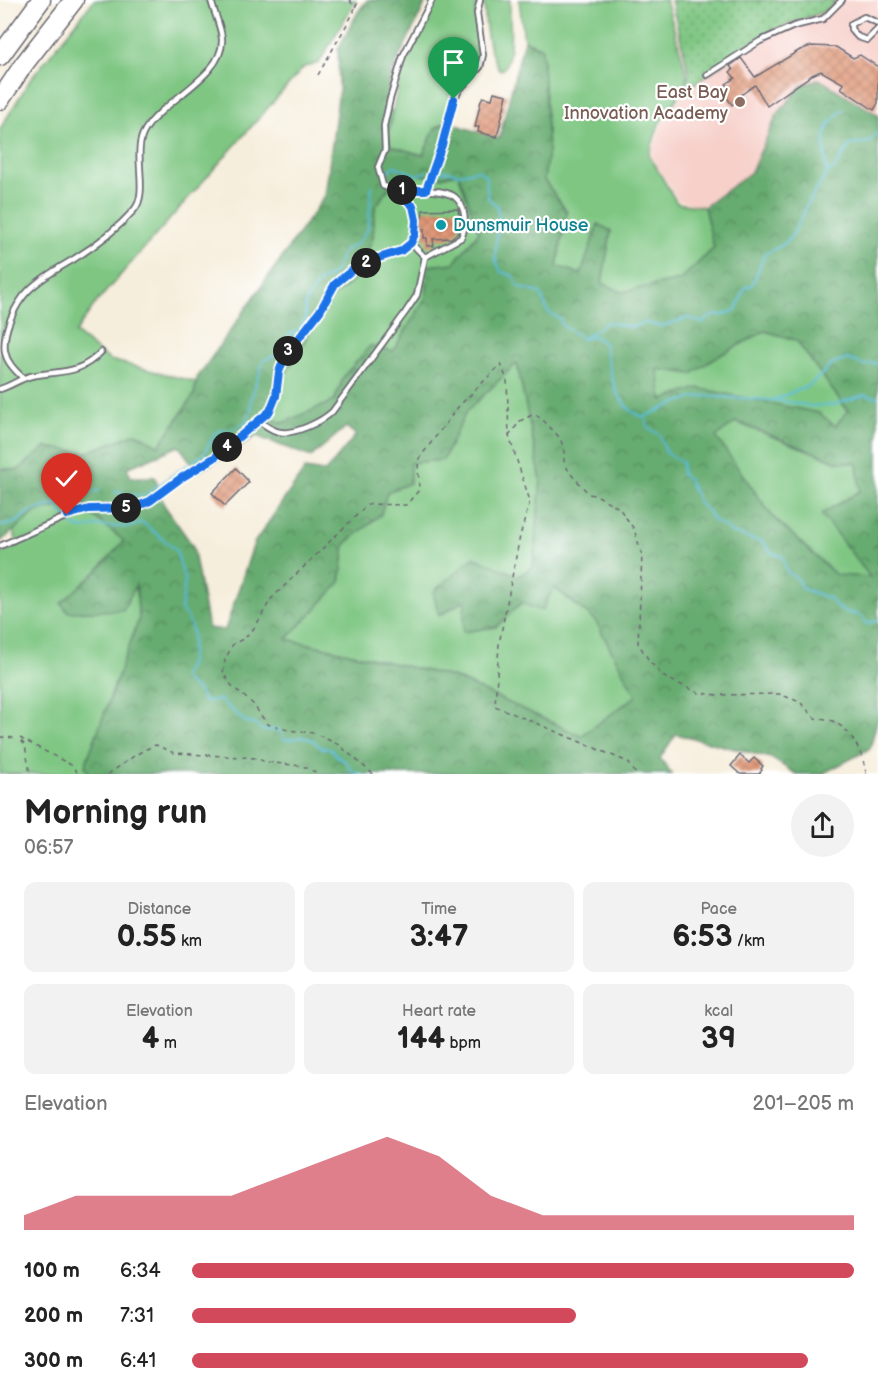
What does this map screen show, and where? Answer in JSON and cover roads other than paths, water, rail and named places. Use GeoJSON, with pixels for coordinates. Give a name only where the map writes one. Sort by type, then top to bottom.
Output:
{"type":"FeatureCollection","features":[{"type":"Feature","properties":{"kind":"highway"},"geometry":{"type":"LineString","coordinates":[[0,56],[41,0]]}},
{"type":"Feature","properties":{"kind":"highway"},"geometry":{"type":"LineString","coordinates":[[0,100],[30,56],[74,0]]}},
{"type":"Feature","properties":{"kind":"lane"},"geometry":{"type":"LineString","coordinates":[[23,378],[11,364],[5,352],[7,331],[15,312],[28,290],[99,240],[136,207],[140,193],[141,137],[148,124],[218,61],[222,38],[211,0]]}},
{"type":"Feature","properties":{"kind":"lane"},"geometry":{"type":"LineString","coordinates":[[425,257],[461,238],[465,221],[461,205],[455,197],[448,193],[395,190],[383,186],[378,166],[385,150],[384,126],[403,56],[432,0]]}},
{"type":"Feature","properties":{"kind":"lane"},"geometry":{"type":"LineString","coordinates":[[426,190],[442,145],[454,99],[480,67],[483,55],[477,13],[480,0]]}},
{"type":"Feature","properties":{"kind":"lane"},"geometry":{"type":"LineString","coordinates":[[707,75],[760,41],[794,26],[823,19],[842,0]]}},
{"type":"Feature","properties":{"kind":"lane"},"geometry":{"type":"LineString","coordinates":[[878,23],[864,17],[851,24],[851,29],[858,37],[867,40],[878,29]]}},
{"type":"Feature","properties":{"kind":"lane"},"geometry":{"type":"LineString","coordinates":[[0,546],[65,516],[89,509],[133,508],[150,501],[181,478],[214,458],[259,421],[270,411],[276,396],[279,372],[285,356],[320,311],[335,284],[351,271],[369,261],[401,251],[411,243],[415,234],[416,220],[413,206],[395,190]]}},
{"type":"Feature","properties":{"kind":"lane"},"geometry":{"type":"LineString","coordinates":[[411,243],[425,257]]}},
{"type":"Feature","properties":{"kind":"lane"},"geometry":{"type":"LineString","coordinates":[[259,421],[277,432],[288,433],[317,423],[332,412],[417,295],[425,257]]}},
{"type":"Feature","properties":{"kind":"lane"},"geometry":{"type":"LineString","coordinates":[[2,389],[23,378],[77,370],[90,363],[101,352]]}},
{"type":"Feature","properties":{"kind":"waterway"},"geometry":{"type":"LineString","coordinates":[[827,172],[824,145],[827,130],[830,123],[843,110]]}},
{"type":"Feature","properties":{"kind":"waterway"},"geometry":{"type":"LineString","coordinates":[[585,337],[607,322],[631,327],[645,323],[661,326],[688,318],[703,323],[711,316],[736,310],[745,288],[752,285],[765,254],[781,246],[790,238],[805,208],[827,173],[835,168],[850,145],[870,142],[878,132]]}},
{"type":"Feature","properties":{"kind":"waterway"},"geometry":{"type":"LineString","coordinates":[[385,173],[395,166],[416,175],[426,172]]}},
{"type":"Feature","properties":{"kind":"waterway"},"geometry":{"type":"LineString","coordinates":[[436,172],[448,171],[460,174],[478,170],[486,176],[488,198],[497,206],[499,215],[495,258],[501,272],[513,276],[519,287],[540,293],[548,312],[560,319],[562,325],[583,339],[594,336],[604,343],[611,375],[619,396],[634,412],[644,417],[649,428],[660,435],[666,453],[682,462],[682,475],[688,479],[700,505],[708,511],[713,520],[731,533],[761,540],[772,553],[782,556],[787,572],[798,579],[801,588],[831,599],[843,611],[861,615],[867,624],[878,620]]}},
{"type":"Feature","properties":{"kind":"waterway"},"geometry":{"type":"LineString","coordinates":[[193,461],[204,454],[215,433],[234,429],[246,421],[264,360],[282,353],[289,334],[298,331],[305,320],[305,304],[318,282],[332,275],[343,252],[359,242],[368,228],[372,186]]}},
{"type":"Feature","properties":{"kind":"waterway"},"geometry":{"type":"LineString","coordinates":[[644,417],[678,402],[701,396],[774,400],[810,385],[831,365],[847,359],[864,365],[878,363]]}},
{"type":"Feature","properties":{"kind":"waterway"},"geometry":{"type":"LineString","coordinates":[[776,400],[811,406],[833,405],[864,395],[878,397]]}},
{"type":"Feature","properties":{"kind":"waterway"},"geometry":{"type":"LineString","coordinates":[[115,492],[139,496],[146,494],[187,465]]}},
{"type":"Feature","properties":{"kind":"waterway"},"geometry":{"type":"LineString","coordinates":[[0,524],[4,526],[17,522],[27,513],[100,490]]}},
{"type":"Feature","properties":{"kind":"waterway"},"geometry":{"type":"LineString","coordinates":[[54,504],[74,526],[82,529],[97,526],[130,527],[142,522],[176,550],[185,581],[181,610],[189,621],[192,634],[190,661],[183,679],[199,691],[203,701],[220,700],[246,722],[264,731],[278,729],[285,740],[302,737],[313,740],[320,747],[332,750],[340,759],[346,761],[352,772],[362,774]]}},
{"type":"Feature","properties":{"kind":"place","name":"East Bay Innovation Academy"},"geometry":{"type":"Point","coordinates":[740,102]}},
{"type":"Feature","properties":{"kind":"place","name":"Dunsmuir House"},"geometry":{"type":"Point","coordinates":[441,225]}}]}
